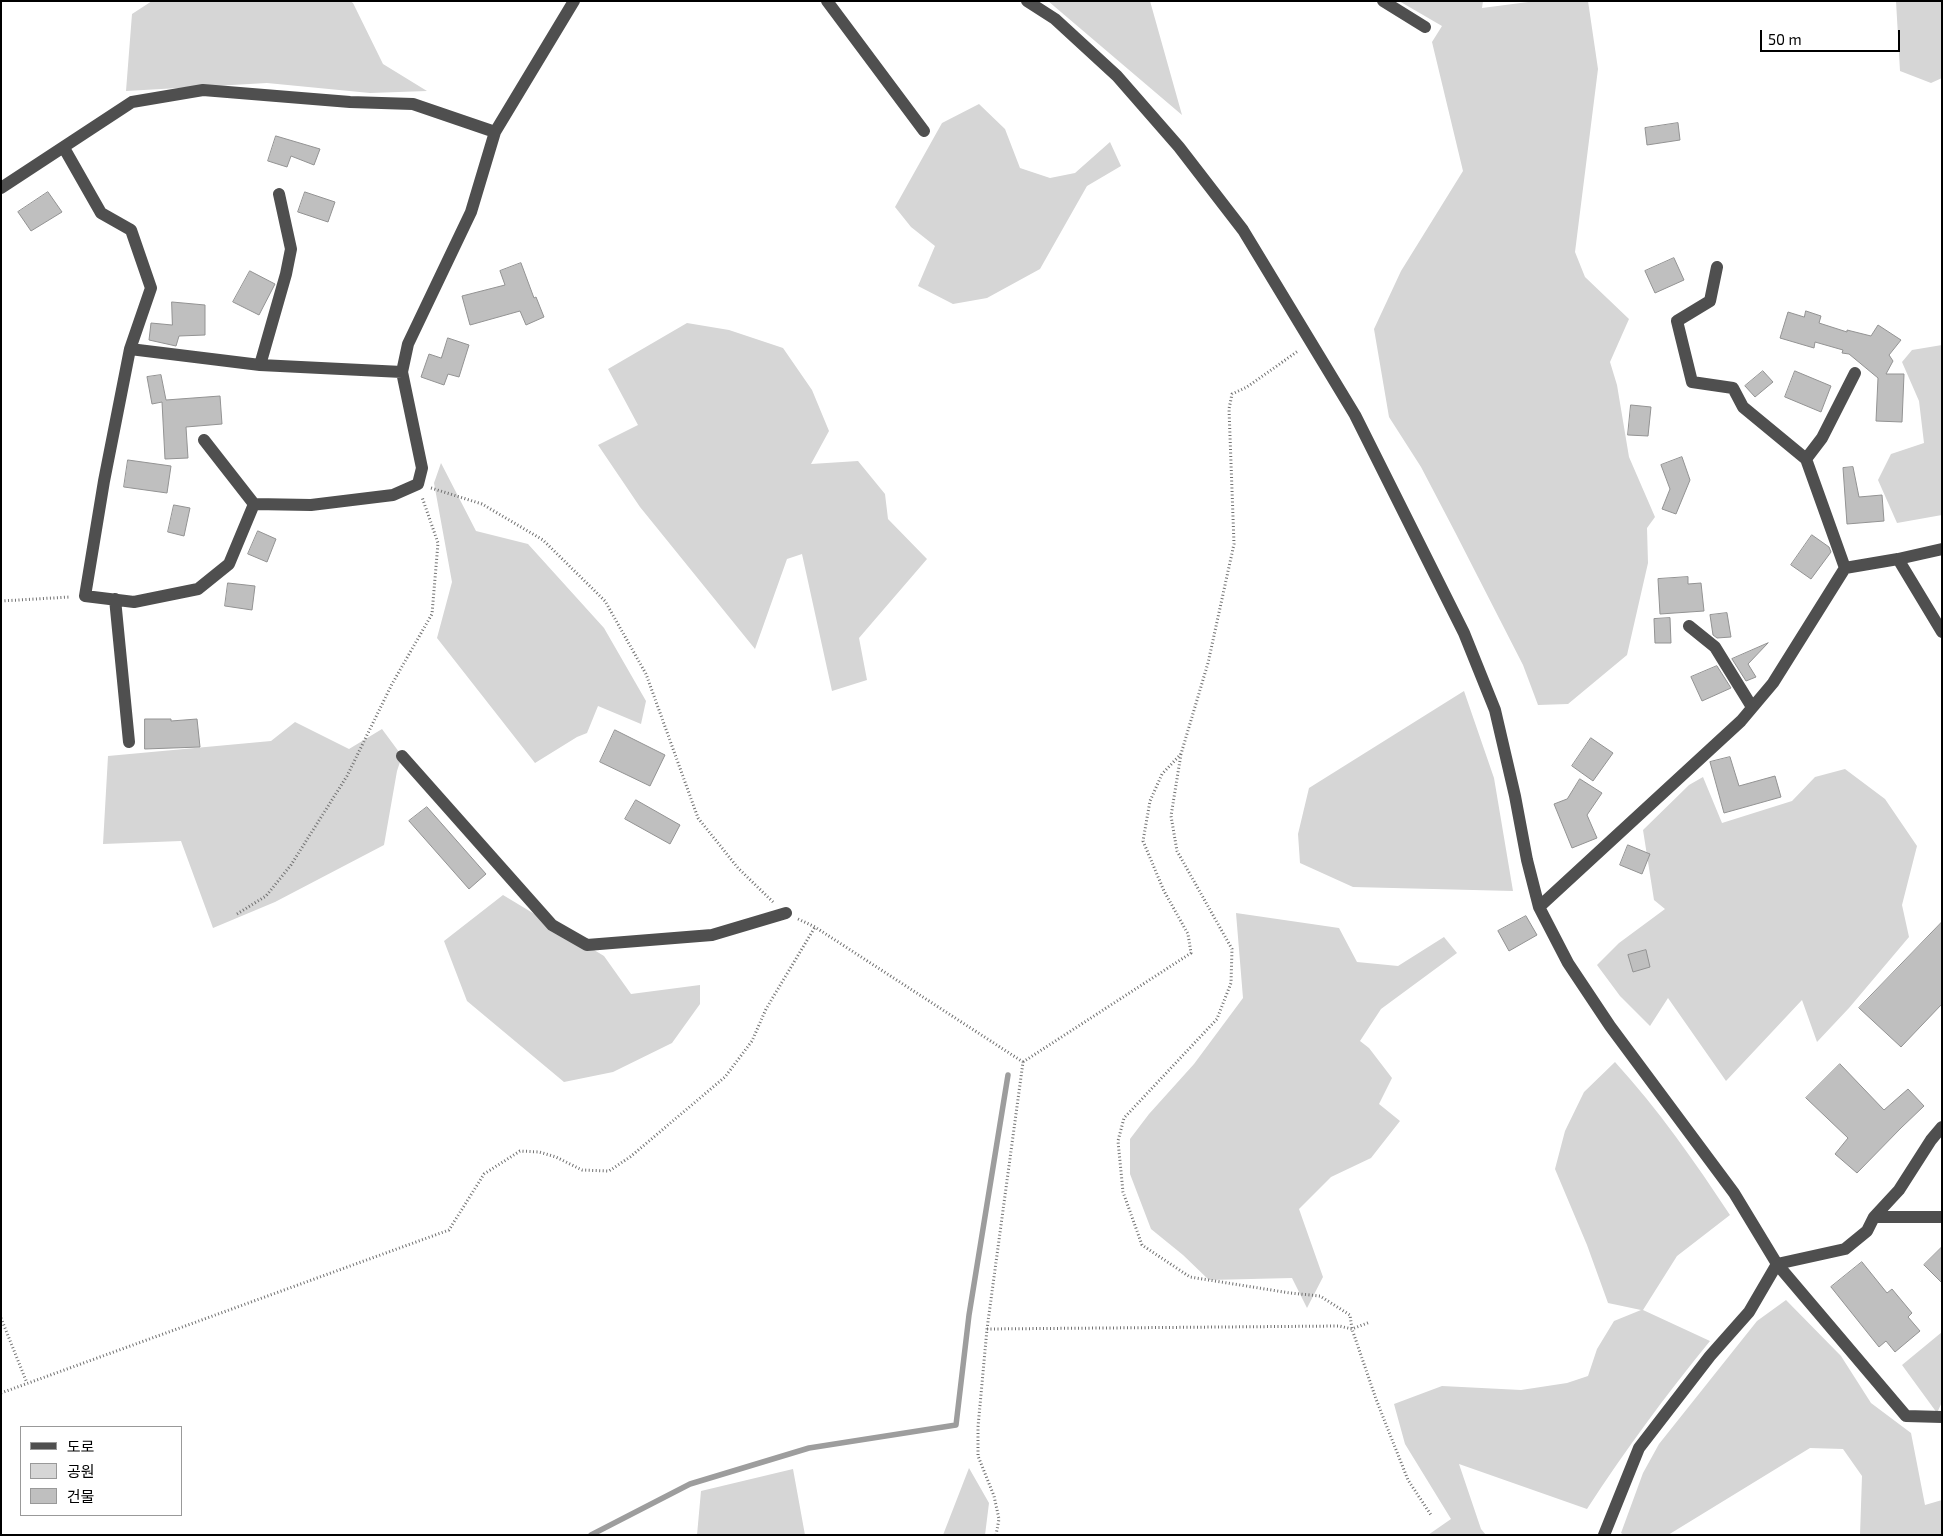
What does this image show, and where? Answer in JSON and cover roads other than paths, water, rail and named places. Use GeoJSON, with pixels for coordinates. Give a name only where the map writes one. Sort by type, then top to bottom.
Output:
{"type":"FeatureCollection","features":[{"type":"Feature","properties":{"kind":"street"},"geometry":{"type":"LineString","coordinates":[[254,504],[311,505],[393,495],[418,484],[422,468],[402,372],[408,344],[471,212],[495,132],[574,1]]}},
{"type":"Feature","properties":{"kind":"street"},"geometry":{"type":"LineString","coordinates":[[827,1],[924,131]]}},
{"type":"Feature","properties":{"kind":"street"},"geometry":{"type":"LineString","coordinates":[[1027,1],[1055,19],[1117,76],[1179,147],[1244,230],[1355,415],[1464,632],[1495,710],[1515,796],[1526,860],[1539,907],[1568,963],[1610,1026],[1734,1193],[1777,1264],[1906,1416],[1942,1417]]}},
{"type":"Feature","properties":{"kind":"street"},"geometry":{"type":"LineString","coordinates":[[1383,1],[1425,27]]}},
{"type":"Feature","properties":{"kind":"street"},"geometry":{"type":"LineString","coordinates":[[1,188],[132,102],[203,90],[359,102],[413,104],[495,132]]}},
{"type":"Feature","properties":{"kind":"street"},"geometry":{"type":"LineString","coordinates":[[64,148],[100,213],[131,230],[151,288],[130,349],[104,481],[85,596],[134,602],[198,589],[229,564],[254,504]]}},
{"type":"Feature","properties":{"kind":"street"},"geometry":{"type":"LineString","coordinates":[[260,365],[286,274],[291,249],[279,194]]}},
{"type":"Feature","properties":{"kind":"street"},"geometry":{"type":"LineString","coordinates":[[1717,266],[1710,301],[1677,321],[1692,382],[1733,388],[1743,407],[1806,458],[1845,568]]}},
{"type":"Feature","properties":{"kind":"street"},"geometry":{"type":"LineString","coordinates":[[130,349],[260,365],[402,372]]}},
{"type":"Feature","properties":{"kind":"street"},"geometry":{"type":"LineString","coordinates":[[1806,458],[1822,438],[1856,373]]}},
{"type":"Feature","properties":{"kind":"street"},"geometry":{"type":"LineString","coordinates":[[204,440],[254,504]]}},
{"type":"Feature","properties":{"kind":"street"},"geometry":{"type":"LineString","coordinates":[[1539,907],[1740,721],[1773,683],[1845,568],[1942,549]]}},
{"type":"Feature","properties":{"kind":"street"},"geometry":{"type":"LineString","coordinates":[[1898,559],[1942,632]]}},
{"type":"Feature","properties":{"kind":"street"},"geometry":{"type":"LineString","coordinates":[[115,599],[129,742]]}},
{"type":"Feature","properties":{"kind":"street"},"geometry":{"type":"LineString","coordinates":[[1689,626],[1716,646],[1752,707]]}},
{"type":"Feature","properties":{"kind":"street"},"geometry":{"type":"LineString","coordinates":[[402,756],[552,925],[587,945],[712,934],[786,913]]}},
{"type":"Feature","properties":{"kind":"street"},"geometry":{"type":"LineString","coordinates":[[1604,1535],[1639,1448],[1710,1356],[1749,1312],[1777,1264],[1845,1249],[1867,1231],[1874,1217],[1899,1190],[1931,1140],[1942,1127]]}},
{"type":"Feature","properties":{"kind":"street"},"geometry":{"type":"LineString","coordinates":[[1874,1217],[1942,1217]]}},
{"type":"Feature","properties":{"kind":"waterway"},"geometry":{"type":"LineString","coordinates":[[591,1535],[690,1484],[809,1448],[956,1425],[969,1315],[1008,1075]]}}]}
